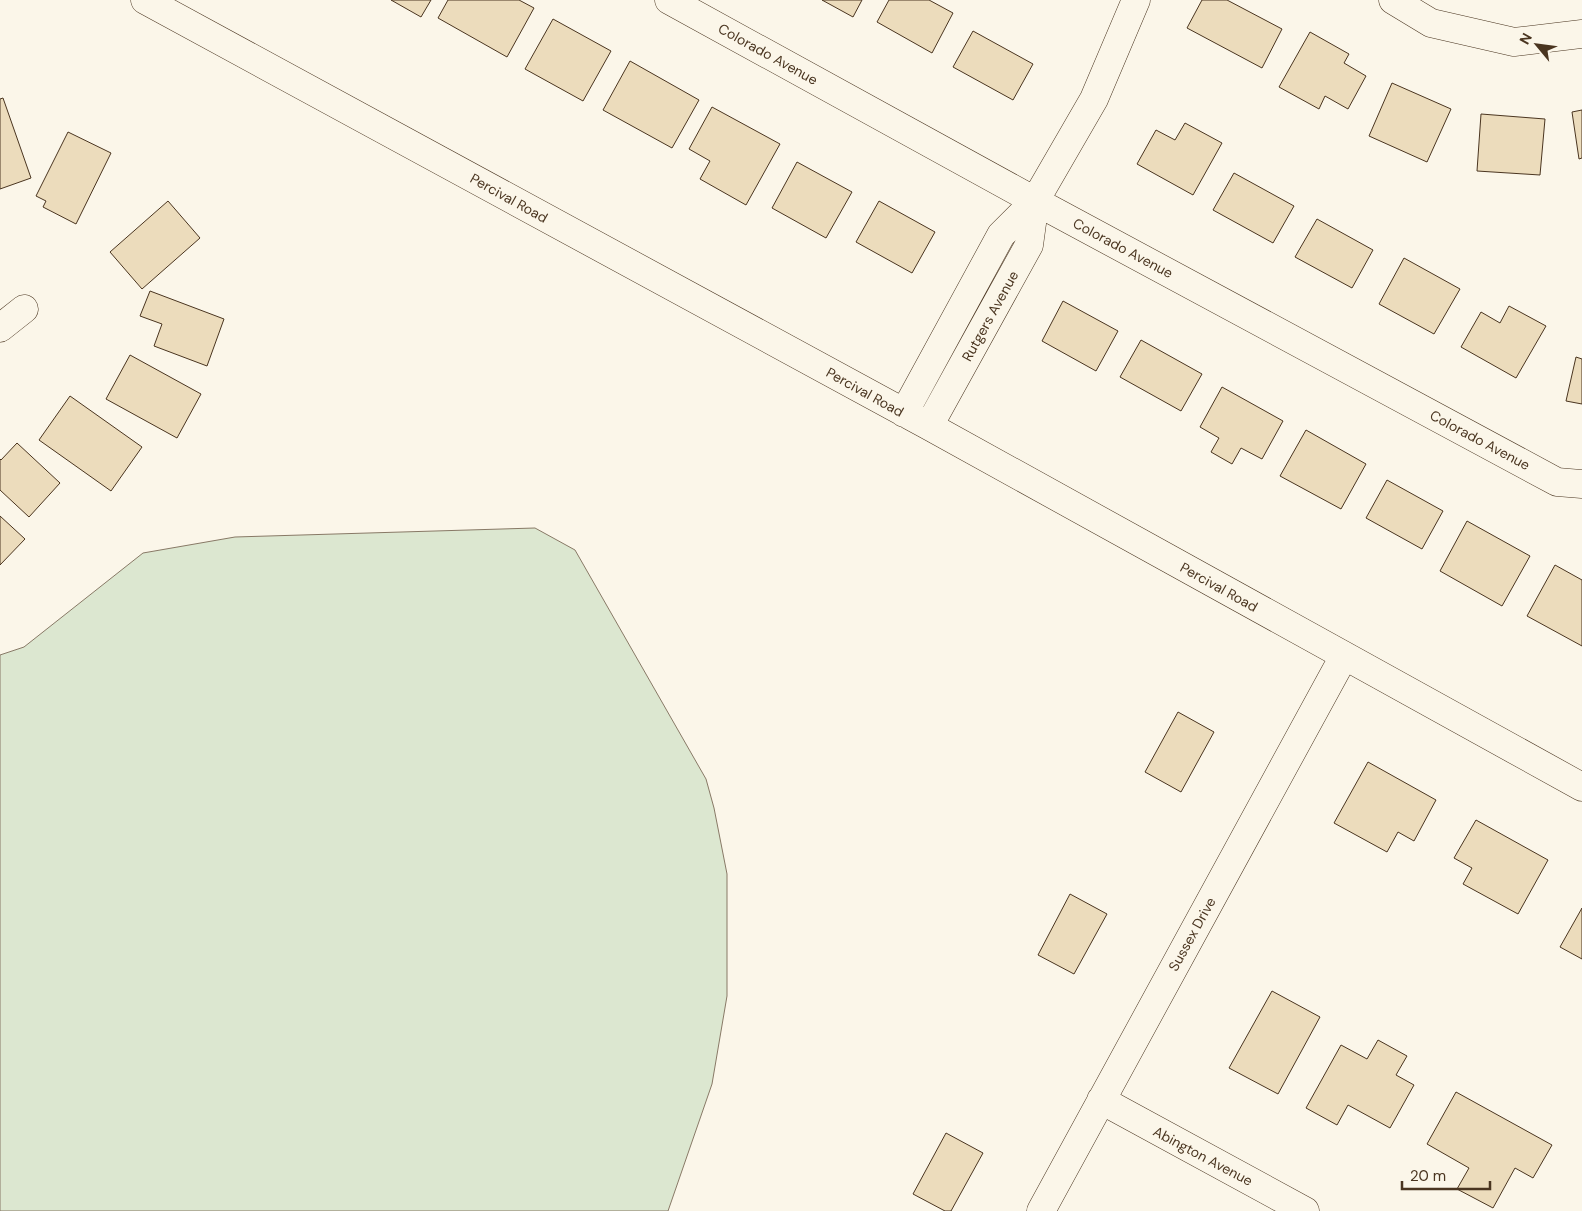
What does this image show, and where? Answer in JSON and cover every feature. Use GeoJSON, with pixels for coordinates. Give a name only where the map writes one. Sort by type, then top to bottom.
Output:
{"type":"FeatureCollection","features":[{"type":"Feature","properties":{"kind":"street","name":"Percival Road"},"geometry":{"type":"LineString","coordinates":[[145,0],[929,426],[1582,787]]}},
{"type":"Feature","properties":{"kind":"street","name":"Colorado Avenue"},"geometry":{"type":"LineString","coordinates":[[669,0],[1035,201],[1557,482],[1582,484]]}},
{"type":"Feature","properties":{"kind":"street","name":"Rutgers Avenue"},"geometry":{"type":"LineString","coordinates":[[904,413],[1001,235],[1035,201],[1094,99],[1136,0]]}},
{"type":"Feature","properties":{"kind":"street"},"geometry":{"type":"LineString","coordinates":[[1393,0],[1430,23],[1514,42],[1582,34]]}},
{"type":"Feature","properties":{"kind":"street","name":"Rutgers Avenue"},"geometry":{"type":"LineString","coordinates":[[929,426],[1029,245],[1035,201]]}},
{"type":"Feature","properties":{"kind":"street"},"geometry":{"type":"LineString","coordinates":[[0,328],[24,309]]}},
{"type":"Feature","properties":{"kind":"street","name":"Sussex Drive"},"geometry":{"type":"LineString","coordinates":[[1041,1211],[1344,656]]}},
{"type":"Feature","properties":{"kind":"street","name":"Abington Avenue"},"geometry":{"type":"LineString","coordinates":[[1101,1100],[1305,1211]]}},
{"type":"Feature","properties":{"kind":"green space"},"geometry":{"type":"Polygon","coordinates":[[[535,528],[575,550],[706,779],[714,808],[727,874],[727,996],[712,1084],[668,1211],[0,1211],[0,655],[24,647],[143,553],[235,537],[535,528]]]}},
{"type":"Feature","properties":{"kind":"building"},"geometry":{"type":"Polygon","coordinates":[[[391,0],[431,0],[421,17],[391,0]]]}},
{"type":"Feature","properties":{"kind":"building"},"geometry":{"type":"Polygon","coordinates":[[[448,0],[519,0],[534,8],[507,57],[438,18],[448,0]]]}},
{"type":"Feature","properties":{"kind":"building"},"geometry":{"type":"Polygon","coordinates":[[[822,0],[862,0],[853,17],[822,0]]]}},
{"type":"Feature","properties":{"kind":"building"},"geometry":{"type":"Polygon","coordinates":[[[889,0],[929,0],[953,13],[932,53],[877,22],[889,0]]]}},
{"type":"Feature","properties":{"kind":"building"},"geometry":{"type":"Polygon","coordinates":[[[1202,0],[1227,0],[1282,29],[1262,68],[1187,28],[1202,0]]]}},
{"type":"Feature","properties":{"kind":"building"},"geometry":{"type":"Polygon","coordinates":[[[553,19],[611,51],[583,101],[525,69],[553,19]]]}},
{"type":"Feature","properties":{"kind":"building"},"geometry":{"type":"Polygon","coordinates":[[[973,31],[1033,64],[1013,100],[953,67],[973,31]]]}},
{"type":"Feature","properties":{"kind":"building"},"geometry":{"type":"Polygon","coordinates":[[[1310,32],[1349,54],[1344,63],[1366,76],[1348,109],[1325,96],[1319,109],[1279,87],[1310,32]]]}},
{"type":"Feature","properties":{"kind":"building"},"geometry":{"type":"Polygon","coordinates":[[[630,61],[699,100],[672,148],[603,110],[630,61]]]}},
{"type":"Feature","properties":{"kind":"building"},"geometry":{"type":"Polygon","coordinates":[[[1392,83],[1451,109],[1427,162],[1369,136],[1392,83]]]}},
{"type":"Feature","properties":{"kind":"building"},"geometry":{"type":"Polygon","coordinates":[[[3,98],[31,178],[0,189],[0,99],[3,98]]]}},
{"type":"Feature","properties":{"kind":"building"},"geometry":{"type":"Polygon","coordinates":[[[712,107],[780,144],[746,205],[700,179],[710,161],[689,149],[712,107]]]}},
{"type":"Feature","properties":{"kind":"building"},"geometry":{"type":"Polygon","coordinates":[[[1582,110],[1582,158],[1579,159],[1572,112],[1582,110]]]}},
{"type":"Feature","properties":{"kind":"building"},"geometry":{"type":"Polygon","coordinates":[[[1481,114],[1545,119],[1540,175],[1477,171],[1481,114]]]}},
{"type":"Feature","properties":{"kind":"building"},"geometry":{"type":"Polygon","coordinates":[[[1185,123],[1222,143],[1193,195],[1137,164],[1156,130],[1175,140],[1185,123]]]}},
{"type":"Feature","properties":{"kind":"building"},"geometry":{"type":"Polygon","coordinates":[[[68,132],[111,153],[76,224],[43,207],[46,201],[36,196],[68,132]]]}},
{"type":"Feature","properties":{"kind":"building"},"geometry":{"type":"Polygon","coordinates":[[[797,162],[852,192],[826,238],[772,208],[797,162]]]}},
{"type":"Feature","properties":{"kind":"building"},"geometry":{"type":"Polygon","coordinates":[[[1234,173],[1294,206],[1273,243],[1213,210],[1234,173]]]}},
{"type":"Feature","properties":{"kind":"building"},"geometry":{"type":"Polygon","coordinates":[[[168,201],[200,238],[142,289],[110,252],[168,201]]]}},
{"type":"Feature","properties":{"kind":"building"},"geometry":{"type":"Polygon","coordinates":[[[879,201],[935,232],[912,273],[856,242],[879,201]]]}},
{"type":"Feature","properties":{"kind":"building"},"geometry":{"type":"Polygon","coordinates":[[[1317,219],[1373,250],[1352,288],[1295,257],[1317,219]]]}},
{"type":"Feature","properties":{"kind":"building"},"geometry":{"type":"Polygon","coordinates":[[[1404,258],[1460,289],[1434,334],[1379,304],[1404,258]]]}},
{"type":"Feature","properties":{"kind":"building"},"geometry":{"type":"Polygon","coordinates":[[[150,291],[224,319],[207,366],[154,346],[162,324],[140,316],[150,291]]]}},
{"type":"Feature","properties":{"kind":"building"},"geometry":{"type":"Polygon","coordinates":[[[1063,301],[1118,331],[1096,371],[1042,341],[1063,301]]]}},
{"type":"Feature","properties":{"kind":"building"},"geometry":{"type":"Polygon","coordinates":[[[1509,306],[1546,326],[1516,378],[1461,347],[1481,312],[1500,323],[1509,306]]]}},
{"type":"Feature","properties":{"kind":"building"},"geometry":{"type":"Polygon","coordinates":[[[1141,340],[1202,374],[1181,411],[1120,377],[1141,340]]]}},
{"type":"Feature","properties":{"kind":"building"},"geometry":{"type":"Polygon","coordinates":[[[130,355],[201,394],[177,438],[106,399],[130,355]]]}},
{"type":"Feature","properties":{"kind":"building"},"geometry":{"type":"Polygon","coordinates":[[[1576,357],[1582,359],[1582,404],[1566,401],[1576,357]]]}},
{"type":"Feature","properties":{"kind":"building"},"geometry":{"type":"Polygon","coordinates":[[[1222,387],[1283,421],[1262,459],[1241,448],[1232,464],[1211,452],[1219,438],[1200,427],[1222,387]]]}},
{"type":"Feature","properties":{"kind":"building"},"geometry":{"type":"Polygon","coordinates":[[[70,396],[142,447],[111,491],[39,440],[70,396]]]}},
{"type":"Feature","properties":{"kind":"building"},"geometry":{"type":"Polygon","coordinates":[[[1306,430],[1366,464],[1341,509],[1280,476],[1306,430]]]}},
{"type":"Feature","properties":{"kind":"building"},"geometry":{"type":"Polygon","coordinates":[[[17,443],[60,483],[29,517],[0,490],[0,459],[17,443]]]}},
{"type":"Feature","properties":{"kind":"building"},"geometry":{"type":"Polygon","coordinates":[[[1387,480],[1443,511],[1422,549],[1366,518],[1387,480]]]}},
{"type":"Feature","properties":{"kind":"building"},"geometry":{"type":"Polygon","coordinates":[[[0,516],[25,539],[0,565],[0,516]]]}},
{"type":"Feature","properties":{"kind":"building"},"geometry":{"type":"Polygon","coordinates":[[[1467,521],[1530,556],[1502,606],[1440,571],[1467,521]]]}},
{"type":"Feature","properties":{"kind":"building"},"geometry":{"type":"Polygon","coordinates":[[[1555,565],[1582,580],[1582,646],[1527,616],[1555,565]]]}},
{"type":"Feature","properties":{"kind":"building"},"geometry":{"type":"Polygon","coordinates":[[[1178,712],[1214,732],[1181,792],[1145,772],[1178,712]]]}},
{"type":"Feature","properties":{"kind":"building"},"geometry":{"type":"Polygon","coordinates":[[[1368,762],[1436,800],[1414,841],[1398,832],[1387,852],[1334,823],[1368,762]]]}},
{"type":"Feature","properties":{"kind":"building"},"geometry":{"type":"Polygon","coordinates":[[[1476,820],[1548,860],[1518,914],[1463,884],[1472,868],[1454,858],[1476,820]]]}},
{"type":"Feature","properties":{"kind":"building"},"geometry":{"type":"Polygon","coordinates":[[[1070,894],[1107,914],[1074,974],[1038,955],[1070,894]]]}},
{"type":"Feature","properties":{"kind":"building"},"geometry":{"type":"Polygon","coordinates":[[[1582,908],[1582,959],[1560,947],[1582,908]]]}},
{"type":"Feature","properties":{"kind":"building"},"geometry":{"type":"Polygon","coordinates":[[[1272,991],[1320,1017],[1278,1094],[1229,1068],[1272,991]]]}},
{"type":"Feature","properties":{"kind":"building"},"geometry":{"type":"Polygon","coordinates":[[[1378,1040],[1407,1056],[1396,1075],[1414,1085],[1390,1128],[1348,1105],[1337,1125],[1306,1108],[1341,1045],[1367,1059],[1378,1040]]]}},
{"type":"Feature","properties":{"kind":"building"},"geometry":{"type":"Polygon","coordinates":[[[1456,1092],[1552,1145],[1533,1178],[1515,1168],[1493,1208],[1457,1189],[1469,1168],[1427,1144],[1456,1092]]]}},
{"type":"Feature","properties":{"kind":"building"},"geometry":{"type":"Polygon","coordinates":[[[946,1133],[983,1153],[951,1211],[945,1211],[913,1194],[946,1133]]]}}]}
